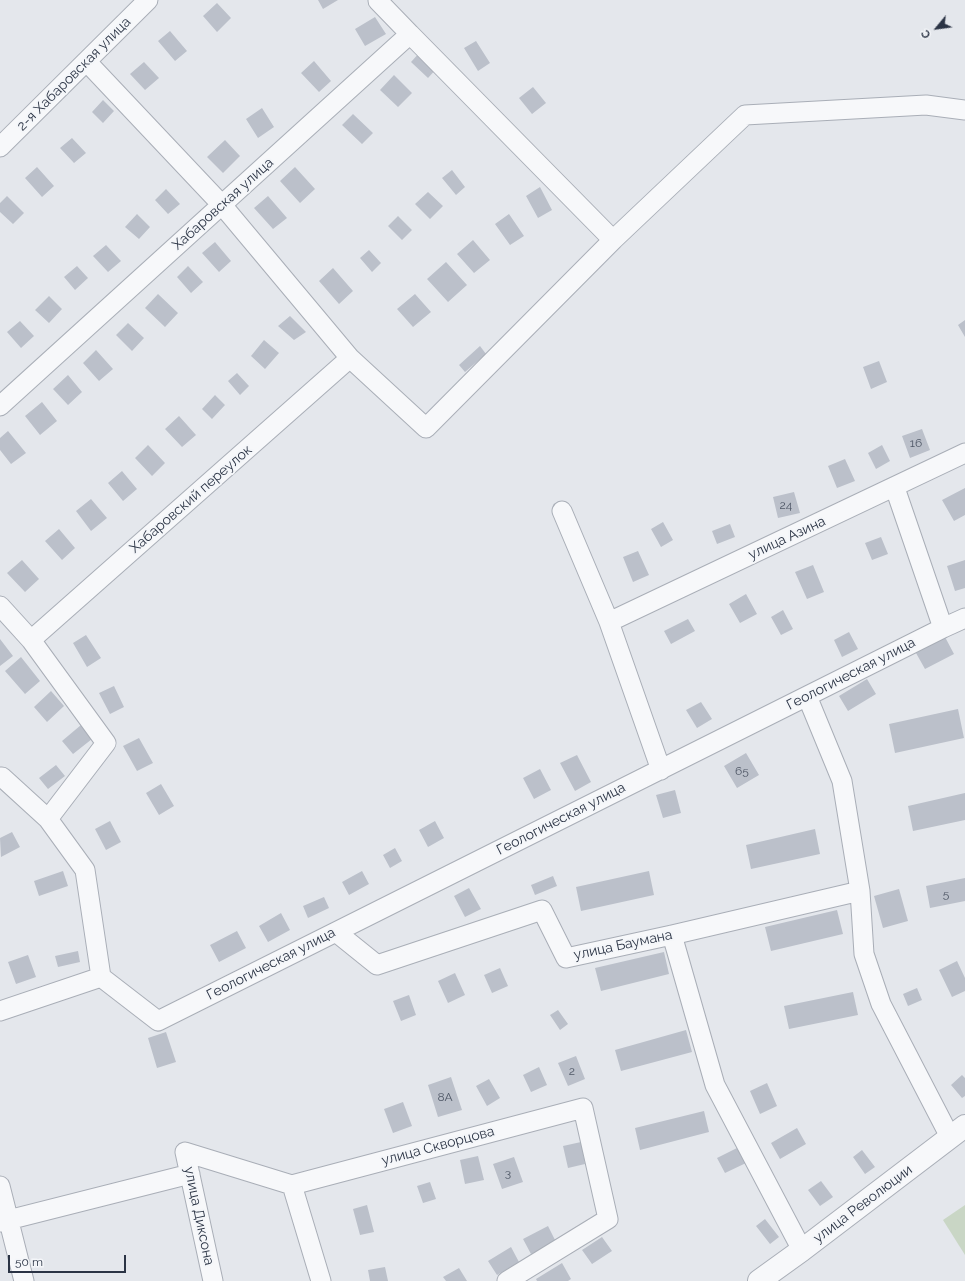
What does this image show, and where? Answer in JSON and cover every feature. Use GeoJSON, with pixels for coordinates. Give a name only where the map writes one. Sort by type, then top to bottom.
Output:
{"type":"FeatureCollection","features":[{"type":"Feature","properties":{"kind":"street","name":"2-я Хабаровская улица"},"geometry":{"type":"LineString","coordinates":[[0,147],[148,0]]}},
{"type":"Feature","properties":{"kind":"street"},"geometry":{"type":"LineString","coordinates":[[378,0],[613,240]]}},
{"type":"Feature","properties":{"kind":"street","name":"Хабаровская улица"},"geometry":{"type":"LineString","coordinates":[[0,406],[410,34]]}},
{"type":"Feature","properties":{"kind":"street"},"geometry":{"type":"LineString","coordinates":[[87,62],[222,204],[350,358],[426,428],[613,240],[745,115],[926,105],[965,110]]}},
{"type":"Feature","properties":{"kind":"street","name":"Хабаровский переулок"},"geometry":{"type":"LineString","coordinates":[[31,640],[350,358]]}},
{"type":"Feature","properties":{"kind":"street","name":"улица Азина"},"geometry":{"type":"LineString","coordinates":[[609,622],[895,488],[965,453]]}},
{"type":"Feature","properties":{"kind":"street"},"geometry":{"type":"LineString","coordinates":[[895,488],[943,628]]}},
{"type":"Feature","properties":{"kind":"street"},"geometry":{"type":"LineString","coordinates":[[562,511],[609,622],[661,770]]}},
{"type":"Feature","properties":{"kind":"street"},"geometry":{"type":"LineString","coordinates":[[0,606],[31,640],[106,743],[48,819]]}},
{"type":"Feature","properties":{"kind":"street","name":"Геологическая улица"},"geometry":{"type":"LineString","coordinates":[[101,977],[158,1021],[965,618]]}},
{"type":"Feature","properties":{"kind":"street"},"geometry":{"type":"LineString","coordinates":[[807,696],[842,782],[860,891],[864,954],[881,1004],[958,1131]]}},
{"type":"Feature","properties":{"kind":"street"},"geometry":{"type":"LineString","coordinates":[[0,777],[2,777],[48,819],[85,870],[101,977],[0,1011]]}},
{"type":"Feature","properties":{"kind":"street","name":"улица Баумана"},"geometry":{"type":"LineString","coordinates":[[336,932],[377,965],[542,910],[566,958],[672,936],[860,891]]}},
{"type":"Feature","properties":{"kind":"street"},"geometry":{"type":"LineString","coordinates":[[672,936],[716,1085],[802,1250]]}},
{"type":"Feature","properties":{"kind":"street","name":"улица Скворцова"},"geometry":{"type":"LineString","coordinates":[[292,1185],[583,1108],[608,1219],[507,1281]]}},
{"type":"Feature","properties":{"kind":"street","name":"улица Революции"},"geometry":{"type":"LineString","coordinates":[[759,1281],[958,1131]]}},
{"type":"Feature","properties":{"kind":"street","name":"улица Диксона"},"geometry":{"type":"LineString","coordinates":[[213,1281],[185,1152],[292,1185]]}},
{"type":"Feature","properties":{"kind":"street"},"geometry":{"type":"LineString","coordinates":[[4,1221],[190,1174]]}},
{"type":"Feature","properties":{"kind":"street"},"geometry":{"type":"LineString","coordinates":[[292,1185],[321,1281]]}},
{"type":"Feature","properties":{"kind":"street"},"geometry":{"type":"LineString","coordinates":[[0,1186],[4,1221],[24,1281]]}},
{"type":"Feature","properties":{"kind":"green space"},"geometry":{"type":"Polygon","coordinates":[[[965,1205],[965,1255],[943,1220],[965,1205]]]}},
{"type":"Feature","properties":{"kind":"building"},"geometry":{"type":"Polygon","coordinates":[[[318,0],[338,0],[323,9],[318,0]]]}},
{"type":"Feature","properties":{"kind":"building"},"geometry":{"type":"Polygon","coordinates":[[[217,3],[231,18],[217,32],[203,16],[217,3]]]}},
{"type":"Feature","properties":{"kind":"building"},"geometry":{"type":"Polygon","coordinates":[[[375,17],[386,34],[365,46],[355,29],[375,17]]]}},
{"type":"Feature","properties":{"kind":"building"},"geometry":{"type":"Polygon","coordinates":[[[170,31],[187,51],[175,61],[158,41],[170,31]]]}},
{"type":"Feature","properties":{"kind":"building"},"geometry":{"type":"Polygon","coordinates":[[[476,41],[490,63],[478,71],[464,48],[476,41]]]}},
{"type":"Feature","properties":{"kind":"building"},"geometry":{"type":"Polygon","coordinates":[[[421,51],[438,67],[428,78],[411,62],[421,51]]]}},
{"type":"Feature","properties":{"kind":"building"},"geometry":{"type":"Polygon","coordinates":[[[314,61],[331,81],[319,92],[301,73],[314,61]]]}},
{"type":"Feature","properties":{"kind":"building"},"geometry":{"type":"Polygon","coordinates":[[[144,62],[159,78],[145,90],[130,74],[144,62]]]}},
{"type":"Feature","properties":{"kind":"building"},"geometry":{"type":"Polygon","coordinates":[[[394,75],[412,93],[398,107],[380,90],[394,75]]]}},
{"type":"Feature","properties":{"kind":"building"},"geometry":{"type":"Polygon","coordinates":[[[533,87],[546,103],[532,114],[519,98],[533,87]]]}},
{"type":"Feature","properties":{"kind":"building"},"geometry":{"type":"Polygon","coordinates":[[[103,100],[114,111],[103,123],[92,112],[103,100]]]}},
{"type":"Feature","properties":{"kind":"building"},"geometry":{"type":"Polygon","coordinates":[[[262,108],[274,127],[258,138],[246,119],[262,108]]]}},
{"type":"Feature","properties":{"kind":"building"},"geometry":{"type":"Polygon","coordinates":[[[353,114],[373,133],[362,144],[342,125],[353,114]]]}},
{"type":"Feature","properties":{"kind":"building"},"geometry":{"type":"Polygon","coordinates":[[[72,138],[86,153],[74,163],[60,148],[72,138]]]}},
{"type":"Feature","properties":{"kind":"building"},"geometry":{"type":"Polygon","coordinates":[[[225,140],[240,156],[223,173],[207,157],[225,140]]]}},
{"type":"Feature","properties":{"kind":"building"},"geometry":{"type":"Polygon","coordinates":[[[37,167],[54,186],[42,197],[25,178],[37,167]]]}},
{"type":"Feature","properties":{"kind":"building"},"geometry":{"type":"Polygon","coordinates":[[[295,167],[315,189],[300,203],[280,181],[295,167]]]}},
{"type":"Feature","properties":{"kind":"building"},"geometry":{"type":"Polygon","coordinates":[[[452,170],[465,187],[456,195],[442,178],[452,170]]]}},
{"type":"Feature","properties":{"kind":"building"},"geometry":{"type":"Polygon","coordinates":[[[540,187],[552,210],[538,218],[526,196],[540,187]]]}},
{"type":"Feature","properties":{"kind":"building"},"geometry":{"type":"Polygon","coordinates":[[[166,189],[180,204],[168,214],[155,200],[166,189]]]}},
{"type":"Feature","properties":{"kind":"building"},"geometry":{"type":"Polygon","coordinates":[[[428,192],[443,206],[430,219],[415,204],[428,192]]]}},
{"type":"Feature","properties":{"kind":"building"},"geometry":{"type":"Polygon","coordinates":[[[7,196],[24,213],[13,224],[0,212],[0,203],[7,196]]]}},
{"type":"Feature","properties":{"kind":"building"},"geometry":{"type":"Polygon","coordinates":[[[268,196],[287,218],[273,229],[254,208],[268,196]]]}},
{"type":"Feature","properties":{"kind":"building"},"geometry":{"type":"Polygon","coordinates":[[[137,214],[150,227],[139,239],[125,227],[137,214]]]}},
{"type":"Feature","properties":{"kind":"building"},"geometry":{"type":"Polygon","coordinates":[[[509,214],[524,236],[510,245],[495,224],[509,214]]]}},
{"type":"Feature","properties":{"kind":"building"},"geometry":{"type":"Polygon","coordinates":[[[398,216],[412,230],[402,240],[388,226],[398,216]]]}},
{"type":"Feature","properties":{"kind":"building"},"geometry":{"type":"Polygon","coordinates":[[[473,240],[490,260],[474,273],[457,254],[473,240]]]}},
{"type":"Feature","properties":{"kind":"building"},"geometry":{"type":"Polygon","coordinates":[[[215,242],[231,261],[219,272],[202,253],[215,242]]]}},
{"type":"Feature","properties":{"kind":"building"},"geometry":{"type":"Polygon","coordinates":[[[106,245],[121,261],[108,272],[93,256],[106,245]]]}},
{"type":"Feature","properties":{"kind":"building"},"geometry":{"type":"Polygon","coordinates":[[[369,250],[381,263],[372,272],[360,258],[369,250]]]}},
{"type":"Feature","properties":{"kind":"building"},"geometry":{"type":"Polygon","coordinates":[[[446,262],[467,285],[448,302],[427,279],[446,262]]]}},
{"type":"Feature","properties":{"kind":"building"},"geometry":{"type":"Polygon","coordinates":[[[77,266],[88,278],[75,290],[64,277],[77,266]]]}},
{"type":"Feature","properties":{"kind":"building"},"geometry":{"type":"Polygon","coordinates":[[[188,266],[203,282],[191,293],[177,277],[188,266]]]}},
{"type":"Feature","properties":{"kind":"building"},"geometry":{"type":"Polygon","coordinates":[[[333,268],[353,291],[339,304],[319,281],[333,268]]]}},
{"type":"Feature","properties":{"kind":"building"},"geometry":{"type":"Polygon","coordinates":[[[158,294],[178,313],[165,327],[145,308],[158,294]]]}},
{"type":"Feature","properties":{"kind":"building"},"geometry":{"type":"Polygon","coordinates":[[[415,294],[431,312],[413,327],[397,309],[415,294]]]}},
{"type":"Feature","properties":{"kind":"building"},"geometry":{"type":"Polygon","coordinates":[[[49,296],[62,309],[49,323],[35,310],[49,296]]]}},
{"type":"Feature","properties":{"kind":"building"},"geometry":{"type":"Polygon","coordinates":[[[290,316],[306,332],[294,340],[278,326],[290,316]]]}},
{"type":"Feature","properties":{"kind":"building"},"geometry":{"type":"Polygon","coordinates":[[[965,320],[965,337],[958,325],[965,320]]]}},
{"type":"Feature","properties":{"kind":"building"},"geometry":{"type":"Polygon","coordinates":[[[20,321],[34,336],[21,348],[7,332],[20,321]]]}},
{"type":"Feature","properties":{"kind":"building"},"geometry":{"type":"Polygon","coordinates":[[[128,323],[144,338],[132,351],[116,335],[128,323]]]}},
{"type":"Feature","properties":{"kind":"building"},"geometry":{"type":"Polygon","coordinates":[[[264,340],[279,353],[265,369],[251,356],[264,340]]]}},
{"type":"Feature","properties":{"kind":"building"},"geometry":{"type":"Polygon","coordinates":[[[480,346],[486,354],[465,372],[459,365],[480,346]]]}},
{"type":"Feature","properties":{"kind":"building"},"geometry":{"type":"Polygon","coordinates":[[[96,350],[113,369],[99,381],[83,363],[96,350]]]}},
{"type":"Feature","properties":{"kind":"building"},"geometry":{"type":"Polygon","coordinates":[[[879,361],[887,382],[871,389],[863,367],[879,361]]]}},
{"type":"Feature","properties":{"kind":"building"},"geometry":{"type":"Polygon","coordinates":[[[237,373],[249,386],[240,395],[228,381],[237,373]]]}},
{"type":"Feature","properties":{"kind":"building"},"geometry":{"type":"Polygon","coordinates":[[[68,375],[82,392],[68,405],[53,389],[68,375]]]}},
{"type":"Feature","properties":{"kind":"building"},"geometry":{"type":"Polygon","coordinates":[[[215,395],[225,405],[212,419],[202,409],[215,395]]]}},
{"type":"Feature","properties":{"kind":"building"},"geometry":{"type":"Polygon","coordinates":[[[42,402],[57,421],[40,435],[25,416],[42,402]]]}},
{"type":"Feature","properties":{"kind":"building"},"geometry":{"type":"Polygon","coordinates":[[[179,416],[196,435],[182,447],[165,429],[179,416]]]}},
{"type":"Feature","properties":{"kind":"building"},"geometry":{"type":"Polygon","coordinates":[[[922,429],[930,450],[910,458],[902,436],[922,429]]]}},
{"type":"Feature","properties":{"kind":"building"},"geometry":{"type":"Polygon","coordinates":[[[8,431],[26,453],[11,464],[0,450],[0,438],[8,431]]]}},
{"type":"Feature","properties":{"kind":"building"},"geometry":{"type":"Polygon","coordinates":[[[148,445],[165,463],[152,476],[135,458],[148,445]]]}},
{"type":"Feature","properties":{"kind":"building"},"geometry":{"type":"Polygon","coordinates":[[[882,445],[890,461],[876,469],[868,453],[882,445]]]}},
{"type":"Feature","properties":{"kind":"building"},"geometry":{"type":"Polygon","coordinates":[[[845,459],[855,481],[837,488],[828,466],[845,459]]]}},
{"type":"Feature","properties":{"kind":"building"},"geometry":{"type":"Polygon","coordinates":[[[122,471],[137,489],[123,501],[108,483],[122,471]]]}},
{"type":"Feature","properties":{"kind":"building"},"geometry":{"type":"Polygon","coordinates":[[[965,488],[965,515],[954,521],[942,500],[965,488]]]}},
{"type":"Feature","properties":{"kind":"building"},"geometry":{"type":"Polygon","coordinates":[[[794,492],[800,513],[778,518],[773,497],[794,492]]]}},
{"type":"Feature","properties":{"kind":"building"},"geometry":{"type":"Polygon","coordinates":[[[91,499],[107,518],[91,531],[76,511],[91,499]]]}},
{"type":"Feature","properties":{"kind":"building"},"geometry":{"type":"Polygon","coordinates":[[[663,522],[673,540],[661,547],[651,529],[663,522]]]}},
{"type":"Feature","properties":{"kind":"building"},"geometry":{"type":"Polygon","coordinates":[[[730,524],[735,537],[717,544],[712,531],[730,524]]]}},
{"type":"Feature","properties":{"kind":"building"},"geometry":{"type":"Polygon","coordinates":[[[59,529],[75,548],[62,560],[45,541],[59,529]]]}},
{"type":"Feature","properties":{"kind":"building"},"geometry":{"type":"Polygon","coordinates":[[[881,537],[888,554],[872,560],[865,543],[881,537]]]}},
{"type":"Feature","properties":{"kind":"building"},"geometry":{"type":"Polygon","coordinates":[[[638,551],[649,575],[633,582],[623,557],[638,551]]]}},
{"type":"Feature","properties":{"kind":"building"},"geometry":{"type":"Polygon","coordinates":[[[22,560],[39,579],[25,592],[7,573],[22,560]]]}},
{"type":"Feature","properties":{"kind":"building"},"geometry":{"type":"Polygon","coordinates":[[[965,560],[965,588],[955,591],[947,566],[965,560]]]}},
{"type":"Feature","properties":{"kind":"building"},"geometry":{"type":"Polygon","coordinates":[[[813,565],[824,592],[807,599],[795,572],[813,565]]]}},
{"type":"Feature","properties":{"kind":"building"},"geometry":{"type":"Polygon","coordinates":[[[746,594],[757,614],[740,623],[729,604],[746,594]]]}},
{"type":"Feature","properties":{"kind":"building"},"geometry":{"type":"Polygon","coordinates":[[[783,610],[793,629],[781,635],[771,617],[783,610]]]}},
{"type":"Feature","properties":{"kind":"building"},"geometry":{"type":"Polygon","coordinates":[[[688,619],[695,631],[671,644],[664,631],[688,619]]]}},
{"type":"Feature","properties":{"kind":"building"},"geometry":{"type":"Polygon","coordinates":[[[849,632],[858,649],[842,657],[834,640],[849,632]]]}},
{"type":"Feature","properties":{"kind":"building"},"geometry":{"type":"Polygon","coordinates":[[[86,635],[101,658],[87,667],[73,643],[86,635]]]}},
{"type":"Feature","properties":{"kind":"building"},"geometry":{"type":"Polygon","coordinates":[[[945,637],[954,654],[925,669],[916,653],[945,637]]]}},
{"type":"Feature","properties":{"kind":"building"},"geometry":{"type":"Polygon","coordinates":[[[0,639],[13,656],[0,666],[0,639]]]}},
{"type":"Feature","properties":{"kind":"building"},"geometry":{"type":"Polygon","coordinates":[[[21,657],[40,681],[25,694],[5,671],[21,657]]]}},
{"type":"Feature","properties":{"kind":"building"},"geometry":{"type":"Polygon","coordinates":[[[867,679],[876,694],[848,711],[839,696],[867,679]]]}},
{"type":"Feature","properties":{"kind":"building"},"geometry":{"type":"Polygon","coordinates":[[[114,686],[124,707],[110,714],[99,693],[114,686]]]}},
{"type":"Feature","properties":{"kind":"building"},"geometry":{"type":"Polygon","coordinates":[[[51,691],[64,706],[47,722],[34,707],[51,691]]]}},
{"type":"Feature","properties":{"kind":"building"},"geometry":{"type":"Polygon","coordinates":[[[701,702],[712,719],[697,728],[686,710],[701,702]]]}},
{"type":"Feature","properties":{"kind":"building"},"geometry":{"type":"Polygon","coordinates":[[[958,709],[964,738],[895,753],[889,724],[958,709]]]}},
{"type":"Feature","properties":{"kind":"building"},"geometry":{"type":"Polygon","coordinates":[[[81,725],[92,739],[73,754],[62,741],[81,725]]]}},
{"type":"Feature","properties":{"kind":"building"},"geometry":{"type":"Polygon","coordinates":[[[139,738],[153,763],[137,771],[123,746],[139,738]]]}},
{"type":"Feature","properties":{"kind":"building"},"geometry":{"type":"Polygon","coordinates":[[[746,753],[759,775],[737,788],[724,766],[746,753]]]}},
{"type":"Feature","properties":{"kind":"building"},"geometry":{"type":"Polygon","coordinates":[[[577,755],[591,782],[575,791],[560,763],[577,755]]]}},
{"type":"Feature","properties":{"kind":"building"},"geometry":{"type":"Polygon","coordinates":[[[56,765],[65,776],[48,789],[39,778],[56,765]]]}},
{"type":"Feature","properties":{"kind":"building"},"geometry":{"type":"Polygon","coordinates":[[[540,769],[551,790],[534,799],[523,778],[540,769]]]}},
{"type":"Feature","properties":{"kind":"building"},"geometry":{"type":"Polygon","coordinates":[[[161,784],[174,806],[159,815],[146,793],[161,784]]]}},
{"type":"Feature","properties":{"kind":"building"},"geometry":{"type":"Polygon","coordinates":[[[675,790],[681,813],[663,818],[656,795],[675,790]]]}},
{"type":"Feature","properties":{"kind":"building"},"geometry":{"type":"Polygon","coordinates":[[[965,793],[965,820],[913,831],[908,806],[965,793]]]}},
{"type":"Feature","properties":{"kind":"building"},"geometry":{"type":"Polygon","coordinates":[[[110,821],[121,842],[106,850],[95,829],[110,821]]]}},
{"type":"Feature","properties":{"kind":"building"},"geometry":{"type":"Polygon","coordinates":[[[435,821],[444,838],[428,847],[419,830],[435,821]]]}},
{"type":"Feature","properties":{"kind":"building"},"geometry":{"type":"Polygon","coordinates":[[[815,829],[820,854],[751,869],[746,845],[815,829]]]}},
{"type":"Feature","properties":{"kind":"building"},"geometry":{"type":"Polygon","coordinates":[[[12,832],[20,847],[1,857],[0,838],[12,832]]]}},
{"type":"Feature","properties":{"kind":"building"},"geometry":{"type":"Polygon","coordinates":[[[395,848],[402,861],[390,868],[383,855],[395,848]]]}},
{"type":"Feature","properties":{"kind":"building"},"geometry":{"type":"Polygon","coordinates":[[[63,871],[68,886],[39,896],[34,881],[63,871]]]}},
{"type":"Feature","properties":{"kind":"building"},"geometry":{"type":"Polygon","coordinates":[[[362,871],[369,884],[349,895],[342,882],[362,871]]]}},
{"type":"Feature","properties":{"kind":"building"},"geometry":{"type":"Polygon","coordinates":[[[649,871],[654,895],[581,911],[576,887],[649,871]]]}},
{"type":"Feature","properties":{"kind":"building"},"geometry":{"type":"Polygon","coordinates":[[[553,876],[557,886],[535,895],[531,885],[553,876]]]}},
{"type":"Feature","properties":{"kind":"building"},"geometry":{"type":"Polygon","coordinates":[[[965,878],[965,901],[930,908],[926,886],[965,878]]]}},
{"type":"Feature","properties":{"kind":"building"},"geometry":{"type":"Polygon","coordinates":[[[469,888],[481,909],[465,917],[454,896],[469,888]]]}},
{"type":"Feature","properties":{"kind":"building"},"geometry":{"type":"Polygon","coordinates":[[[899,889],[908,921],[883,928],[874,896],[899,889]]]}},
{"type":"Feature","properties":{"kind":"building"},"geometry":{"type":"Polygon","coordinates":[[[324,897],[329,908],[308,918],[303,906],[324,897]]]}},
{"type":"Feature","properties":{"kind":"building"},"geometry":{"type":"Polygon","coordinates":[[[837,910],[843,934],[771,951],[765,927],[837,910]]]}},
{"type":"Feature","properties":{"kind":"building"},"geometry":{"type":"Polygon","coordinates":[[[281,913],[290,930],[268,942],[259,926],[281,913]]]}},
{"type":"Feature","properties":{"kind":"building"},"geometry":{"type":"Polygon","coordinates":[[[237,931],[246,948],[219,962],[210,945],[237,931]]]}},
{"type":"Feature","properties":{"kind":"building"},"geometry":{"type":"Polygon","coordinates":[[[78,951],[80,962],[58,967],[55,956],[78,951]]]}},
{"type":"Feature","properties":{"kind":"building"},"geometry":{"type":"Polygon","coordinates":[[[664,952],[669,974],[601,991],[595,968],[664,952]]]}},
{"type":"Feature","properties":{"kind":"building"},"geometry":{"type":"Polygon","coordinates":[[[28,955],[36,977],[16,984],[8,962],[28,955]]]}},
{"type":"Feature","properties":{"kind":"building"},"geometry":{"type":"Polygon","coordinates":[[[957,961],[965,978],[965,991],[952,997],[939,970],[957,961]]]}},
{"type":"Feature","properties":{"kind":"building"},"geometry":{"type":"Polygon","coordinates":[[[500,968],[508,986],[492,993],[484,975],[500,968]]]}},
{"type":"Feature","properties":{"kind":"building"},"geometry":{"type":"Polygon","coordinates":[[[455,973],[465,995],[448,1003],[438,981],[455,973]]]}},
{"type":"Feature","properties":{"kind":"building"},"geometry":{"type":"Polygon","coordinates":[[[917,988],[922,1000],[908,1006],[903,994],[917,988]]]}},
{"type":"Feature","properties":{"kind":"building"},"geometry":{"type":"Polygon","coordinates":[[[853,992],[858,1015],[789,1029],[784,1006],[853,992]]]}},
{"type":"Feature","properties":{"kind":"building"},"geometry":{"type":"Polygon","coordinates":[[[409,995],[416,1015],[401,1021],[393,1001],[409,995]]]}},
{"type":"Feature","properties":{"kind":"building"},"geometry":{"type":"Polygon","coordinates":[[[558,1010],[568,1024],[560,1030],[550,1015],[558,1010]]]}},
{"type":"Feature","properties":{"kind":"building"},"geometry":{"type":"Polygon","coordinates":[[[686,1030],[692,1052],[621,1071],[615,1050],[686,1030]]]}},
{"type":"Feature","properties":{"kind":"building"},"geometry":{"type":"Polygon","coordinates":[[[166,1032],[176,1062],[157,1068],[148,1038],[166,1032]]]}},
{"type":"Feature","properties":{"kind":"building"},"geometry":{"type":"Polygon","coordinates":[[[576,1056],[585,1079],[568,1086],[558,1063],[576,1056]]]}},
{"type":"Feature","properties":{"kind":"building"},"geometry":{"type":"Polygon","coordinates":[[[539,1067],[547,1085],[531,1092],[523,1075],[539,1067]]]}},
{"type":"Feature","properties":{"kind":"building"},"geometry":{"type":"Polygon","coordinates":[[[962,1075],[965,1078],[965,1096],[962,1098],[951,1085],[962,1075]]]}},
{"type":"Feature","properties":{"kind":"building"},"geometry":{"type":"Polygon","coordinates":[[[451,1077],[462,1110],[438,1117],[428,1085],[451,1077]]]}},
{"type":"Feature","properties":{"kind":"building"},"geometry":{"type":"Polygon","coordinates":[[[489,1079],[500,1098],[487,1106],[476,1086],[489,1079]]]}},
{"type":"Feature","properties":{"kind":"building"},"geometry":{"type":"Polygon","coordinates":[[[767,1083],[777,1106],[760,1114],[750,1091],[767,1083]]]}},
{"type":"Feature","properties":{"kind":"building"},"geometry":{"type":"Polygon","coordinates":[[[403,1102],[412,1126],[393,1133],[384,1109],[403,1102]]]}},
{"type":"Feature","properties":{"kind":"building"},"geometry":{"type":"Polygon","coordinates":[[[704,1111],[709,1132],[640,1150],[635,1128],[704,1111]]]}},
{"type":"Feature","properties":{"kind":"building"},"geometry":{"type":"Polygon","coordinates":[[[797,1128],[806,1144],[780,1159],[771,1143],[797,1128]]]}},
{"type":"Feature","properties":{"kind":"building"},"geometry":{"type":"Polygon","coordinates":[[[581,1142],[585,1164],[568,1168],[563,1146],[581,1142]]]}},
{"type":"Feature","properties":{"kind":"building"},"geometry":{"type":"Polygon","coordinates":[[[739,1147],[746,1163],[725,1173],[717,1158],[739,1147]]]}},
{"type":"Feature","properties":{"kind":"building"},"geometry":{"type":"Polygon","coordinates":[[[862,1150],[875,1167],[865,1174],[853,1157],[862,1150]]]}},
{"type":"Feature","properties":{"kind":"building"},"geometry":{"type":"Polygon","coordinates":[[[478,1156],[484,1180],[465,1184],[460,1160],[478,1156]]]}},
{"type":"Feature","properties":{"kind":"building"},"geometry":{"type":"Polygon","coordinates":[[[514,1157],[523,1182],[502,1189],[493,1164],[514,1157]]]}},
{"type":"Feature","properties":{"kind":"building"},"geometry":{"type":"Polygon","coordinates":[[[821,1181],[833,1197],[820,1206],[808,1190],[821,1181]]]}},
{"type":"Feature","properties":{"kind":"building"},"geometry":{"type":"Polygon","coordinates":[[[430,1182],[436,1199],[423,1203],[417,1186],[430,1182]]]}},
{"type":"Feature","properties":{"kind":"building"},"geometry":{"type":"Polygon","coordinates":[[[367,1205],[374,1232],[360,1235],[353,1209],[367,1205]]]}},
{"type":"Feature","properties":{"kind":"building"},"geometry":{"type":"Polygon","coordinates":[[[765,1219],[779,1237],[770,1244],[756,1226],[765,1219]]]}},
{"type":"Feature","properties":{"kind":"building"},"geometry":{"type":"Polygon","coordinates":[[[548,1226],[556,1242],[531,1254],[523,1239],[548,1226]]]}},
{"type":"Feature","properties":{"kind":"building"},"geometry":{"type":"Polygon","coordinates":[[[602,1237],[612,1251],[592,1264],[582,1250],[602,1237]]]}},
{"type":"Feature","properties":{"kind":"building"},"geometry":{"type":"Polygon","coordinates":[[[511,1247],[519,1262],[497,1275],[488,1261],[511,1247]]]}},
{"type":"Feature","properties":{"kind":"building"},"geometry":{"type":"Polygon","coordinates":[[[562,1263],[571,1279],[568,1281],[537,1281],[536,1279],[562,1263]]]}},
{"type":"Feature","properties":{"kind":"building"},"geometry":{"type":"Polygon","coordinates":[[[385,1267],[388,1281],[370,1281],[368,1270],[385,1267]]]}},
{"type":"Feature","properties":{"kind":"building"},"geometry":{"type":"Polygon","coordinates":[[[459,1268],[467,1281],[446,1281],[443,1277],[459,1268]]]}}]}
